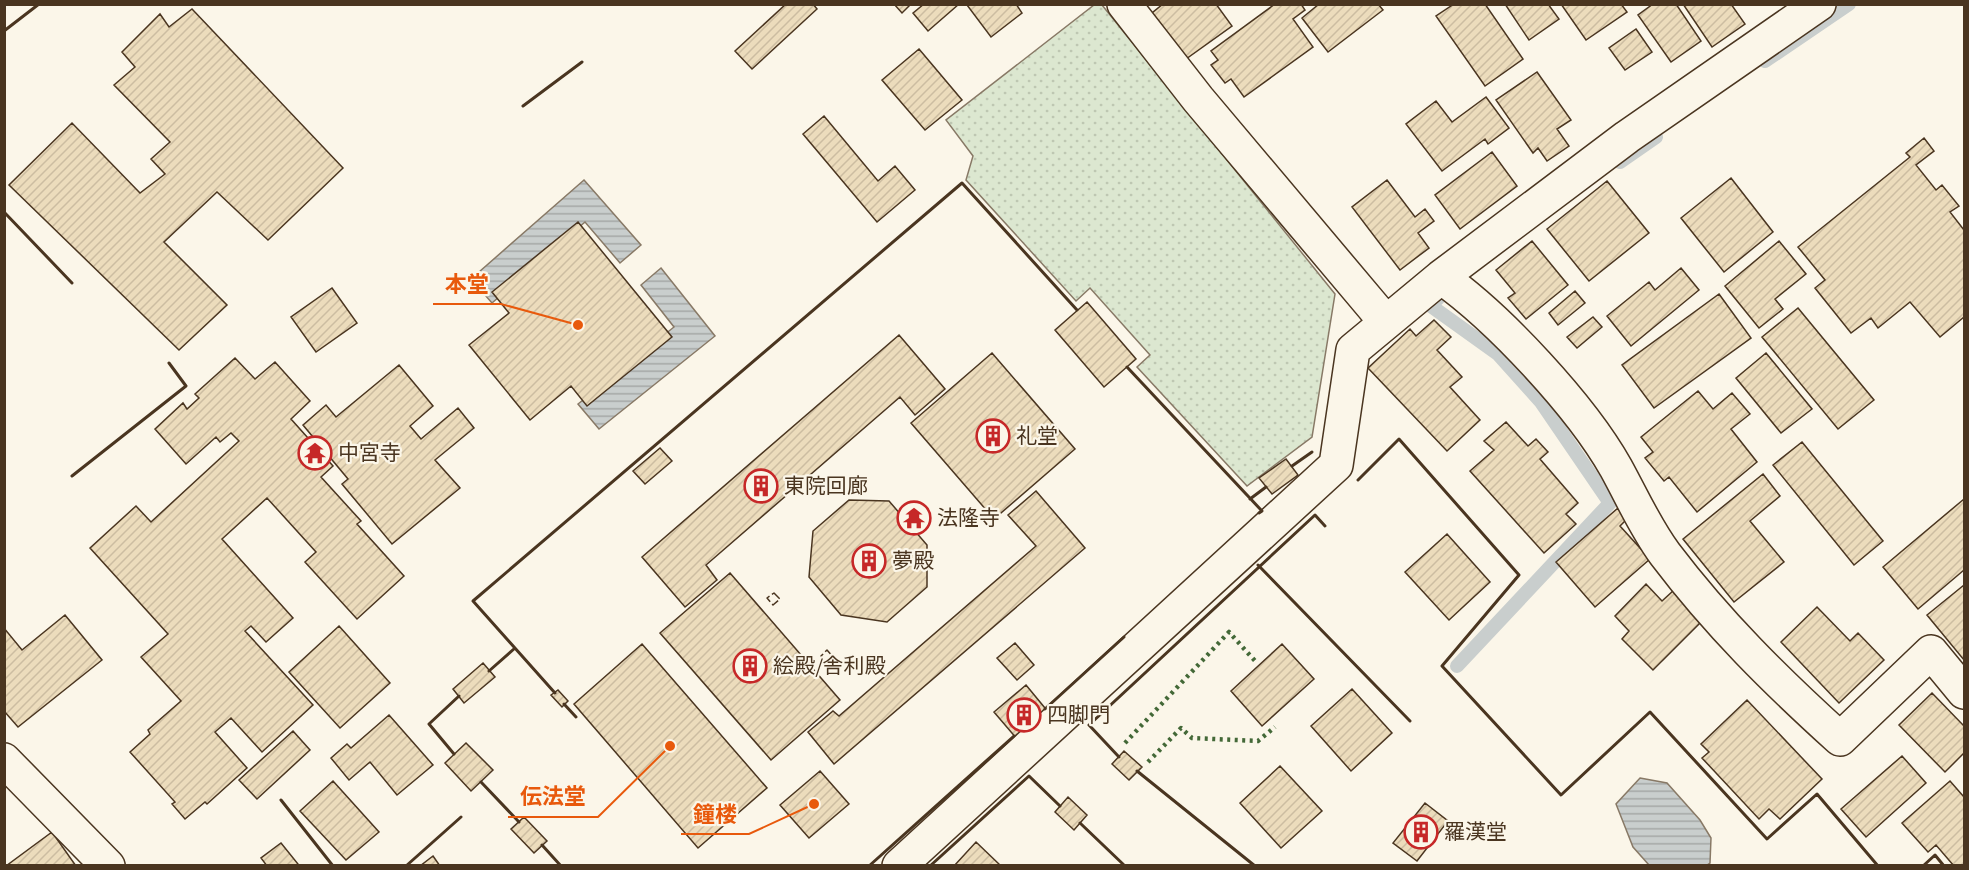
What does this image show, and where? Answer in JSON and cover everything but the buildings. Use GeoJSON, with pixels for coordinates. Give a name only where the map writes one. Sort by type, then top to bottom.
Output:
{"type":"FeatureCollection","features":[{"type":"Feature","properties":{"kind":"street"},"geometry":{"type":"LineString","coordinates":[[1124,4],[1198,99],[1385,321]]}},
{"type":"Feature","properties":{"kind":"street"},"geometry":{"type":"LineString","coordinates":[[899,866],[1336,465],[1353,350],[1385,321],[1448,283],[1627,137],[1819,4]]}},
{"type":"Feature","properties":{"kind":"street"},"geometry":{"type":"LineString","coordinates":[[1448,283],[1498,326],[1547,377],[1593,434],[1615,467],[1634,506],[1664,553],[1704,602],[1764,670],[1840,739],[1931,652],[1965,692]]}},
{"type":"Feature","properties":{"kind":"street"},"geometry":{"type":"LineString","coordinates":[[4,760],[108,866]]}},
{"type":"Feature","properties":{"kind":"green space"},"geometry":{"type":"Polygon","coordinates":[[[1094,5],[1102,5],[1335,294],[1312,437],[1247,486],[1137,367],[1150,355],[1090,288],[1076,301],[966,180],[973,156],[946,120],[1094,5]]]}},
{"type":"Feature","properties":{"kind":"shaded area"},"geometry":{"type":"Polygon","coordinates":[[[584,180],[641,245],[620,263],[585,222],[492,303],[471,279],[584,180]]]}},
{"type":"Feature","properties":{"kind":"shaded area"},"geometry":{"type":"Polygon","coordinates":[[[661,268],[715,336],[599,429],[578,404],[674,327],[641,285],[661,268]]]}},
{"type":"Feature","properties":{"kind":"shaded area"},"geometry":{"type":"Polygon","coordinates":[[[1640,778],[1667,783],[1700,820],[1711,838],[1710,863],[1707,865],[1649,865],[1633,847],[1616,804],[1640,778]]]}},
{"type":"Feature","properties":{"kind":"waterway"},"geometry":{"type":"LineString","coordinates":[[1765,61],[1849,4]]}},
{"type":"Feature","properties":{"kind":"waterway"},"geometry":{"type":"LineString","coordinates":[[1620,162],[1656,137]]}},
{"type":"Feature","properties":{"kind":"waterway"},"geometry":{"type":"LineString","coordinates":[[1441,295],[1431,306],[1498,354],[1541,402],[1610,503],[1457,666]]}},
{"type":"Feature","properties":{"kind":"hedge"},"geometry":{"type":"LineString","coordinates":[[1125,743],[1229,632],[1256,662]]}},
{"type":"Feature","properties":{"kind":"hedge"},"geometry":{"type":"LineString","coordinates":[[1148,762],[1181,728],[1192,738],[1258,741],[1275,727]]}},
{"type":"Feature","properties":{"kind":"fence"},"geometry":{"type":"LineString","coordinates":[[774,593],[780,599],[773,605],[767,598],[774,593]]}},
{"type":"Feature","properties":{"kind":"fence"},"geometry":{"type":"LineString","coordinates":[[827,650],[833,657],[826,663],[821,656],[827,650]]}},
{"type":"Feature","properties":{"kind":"wall"},"geometry":{"type":"LineString","coordinates":[[4,31],[39,4]]}},
{"type":"Feature","properties":{"kind":"wall"},"geometry":{"type":"LineString","coordinates":[[523,106],[582,62]]}},
{"type":"Feature","properties":{"kind":"wall"},"geometry":{"type":"LineString","coordinates":[[555,693],[473,601],[962,183],[1077,310]]}},
{"type":"Feature","properties":{"kind":"wall"},"geometry":{"type":"LineString","coordinates":[[4,212],[72,283]]}},
{"type":"Feature","properties":{"kind":"wall"},"geometry":{"type":"LineString","coordinates":[[72,476],[186,386],[169,363]]}},
{"type":"Feature","properties":{"kind":"wall"},"geometry":{"type":"LineString","coordinates":[[1127,367],[1262,511],[1259,513]]}},
{"type":"Feature","properties":{"kind":"wall"},"geometry":{"type":"LineString","coordinates":[[1358,480],[1399,439],[1519,575],[1442,666],[1561,795],[1650,712],[1767,839],[1817,794],[1878,866]]}},
{"type":"Feature","properties":{"kind":"wall"},"geometry":{"type":"LineString","coordinates":[[1292,466],[1312,452]]}},
{"type":"Feature","properties":{"kind":"wall"},"geometry":{"type":"LineString","coordinates":[[1250,499],[1266,487]]}},
{"type":"Feature","properties":{"kind":"wall"},"geometry":{"type":"LineString","coordinates":[[1119,757],[1089,725],[1315,515],[1325,526]]}},
{"type":"Feature","properties":{"kind":"wall"},"geometry":{"type":"LineString","coordinates":[[1258,565],[1410,721]]}},
{"type":"Feature","properties":{"kind":"wall"},"geometry":{"type":"LineString","coordinates":[[1045,709],[1124,637]]}},
{"type":"Feature","properties":{"kind":"wall"},"geometry":{"type":"LineString","coordinates":[[489,671],[515,648]]}},
{"type":"Feature","properties":{"kind":"wall"},"geometry":{"type":"LineString","coordinates":[[454,754],[429,724],[459,696]]}},
{"type":"Feature","properties":{"kind":"wall"},"geometry":{"type":"LineString","coordinates":[[564,704],[576,717]]}},
{"type":"Feature","properties":{"kind":"wall"},"geometry":{"type":"LineString","coordinates":[[869,866],[1014,736]]}},
{"type":"Feature","properties":{"kind":"wall"},"geometry":{"type":"LineString","coordinates":[[1137,771],[1255,866]]}},
{"type":"Feature","properties":{"kind":"wall"},"geometry":{"type":"LineString","coordinates":[[930,866],[1029,776],[1060,806]]}},
{"type":"Feature","properties":{"kind":"wall"},"geometry":{"type":"LineString","coordinates":[[481,782],[519,822]]}},
{"type":"Feature","properties":{"kind":"wall"},"geometry":{"type":"LineString","coordinates":[[281,800],[333,866]]}},
{"type":"Feature","properties":{"kind":"wall"},"geometry":{"type":"LineString","coordinates":[[406,866],[461,817]]}},
{"type":"Feature","properties":{"kind":"wall"},"geometry":{"type":"LineString","coordinates":[[1080,823],[1125,866]]}},
{"type":"Feature","properties":{"kind":"wall"},"geometry":{"type":"LineString","coordinates":[[542,845],[561,866]]}},
{"type":"Feature","properties":{"kind":"wall"},"geometry":{"type":"LineString","coordinates":[[1923,866],[1935,855],[1944,866]]}},
{"type":"Feature","properties":{"kind":"place","name":"本堂"},"geometry":{"type":"Point","coordinates":[578,325]}},
{"type":"Feature","properties":{"kind":"place","name":"礼堂"},"geometry":{"type":"Point","coordinates":[993,436]}},
{"type":"Feature","properties":{"kind":"place","name":"中宮寺"},"geometry":{"type":"Point","coordinates":[315,453]}},
{"type":"Feature","properties":{"kind":"place","name":"東院回廊"},"geometry":{"type":"Point","coordinates":[761,486]}},
{"type":"Feature","properties":{"kind":"place","name":"法隆寺"},"geometry":{"type":"Point","coordinates":[914,518]}},
{"type":"Feature","properties":{"kind":"place","name":"夢殿"},"geometry":{"type":"Point","coordinates":[869,561]}},
{"type":"Feature","properties":{"kind":"place","name":"絵殿/舎利殿"},"geometry":{"type":"Point","coordinates":[750,666]}},
{"type":"Feature","properties":{"kind":"place","name":"四脚門"},"geometry":{"type":"Point","coordinates":[1024,715]}},
{"type":"Feature","properties":{"kind":"place","name":"伝法堂"},"geometry":{"type":"Point","coordinates":[670,746]}},
{"type":"Feature","properties":{"kind":"place","name":"鐘楼"},"geometry":{"type":"Point","coordinates":[814,804]}},
{"type":"Feature","properties":{"kind":"place","name":"羅漢堂"},"geometry":{"type":"Point","coordinates":[1421,832]}}]}
